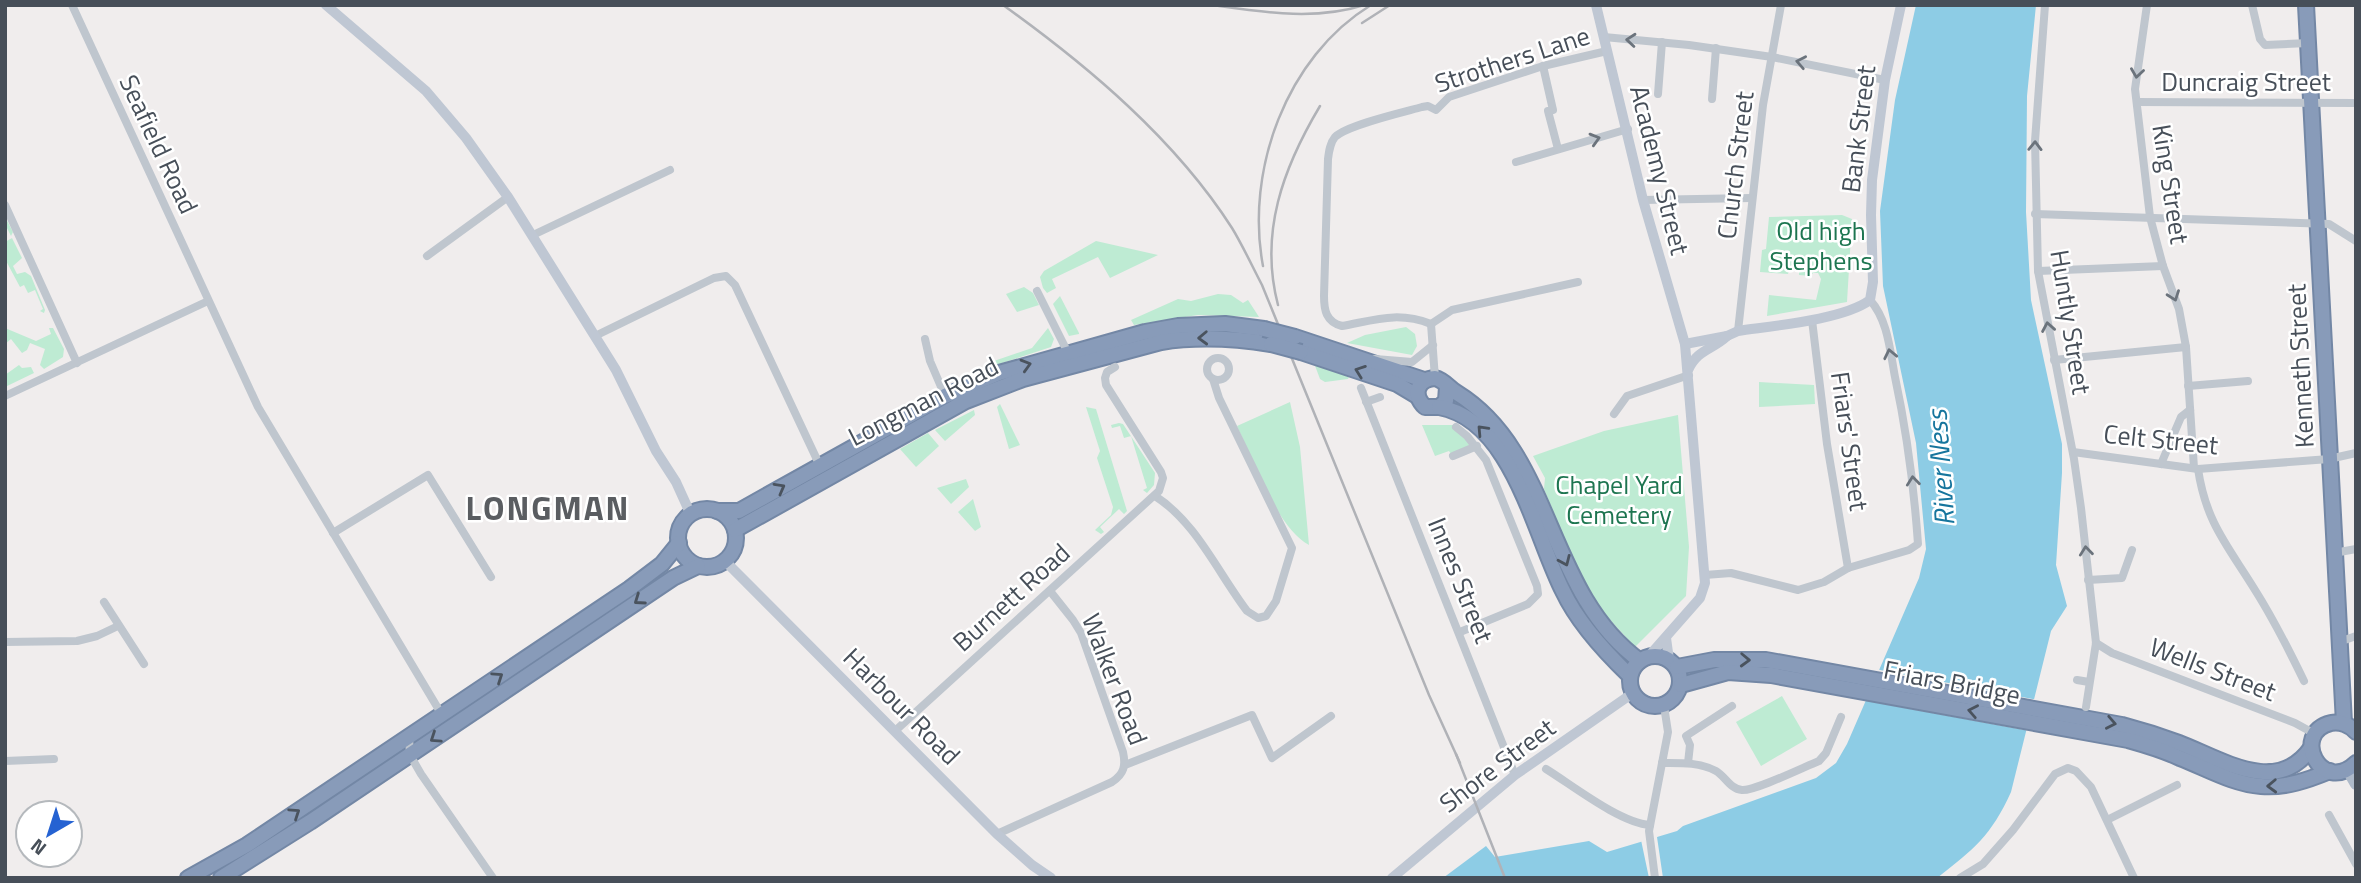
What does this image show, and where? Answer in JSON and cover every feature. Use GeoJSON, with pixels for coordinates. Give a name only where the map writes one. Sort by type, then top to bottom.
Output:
{"type":"FeatureCollection","features":[{"type":"Feature","properties":{"kind":"highway","name":"Kenneth Street"},"geometry":{"type":"LineString","coordinates":[[2306,5],[2339,642],[2350,728]]}},
{"type":"Feature","properties":{"kind":"highway","name":"Longman Road"},"geometry":{"type":"LineString","coordinates":[[717,511],[739,511],[945,396],[999,373],[1145,332],[1194,324],[1225,324],[1264,329],[1435,382],[1472,402],[1490,418],[1526,472],[1568,567],[1591,611],[1620,647],[1644,659]]}},
{"type":"Feature","properties":{"kind":"highway","name":"Longman Road"},"geometry":{"type":"LineString","coordinates":[[735,530],[966,401],[1005,385],[1183,338],[1217,337],[1271,344],[1301,352],[1397,384],[1418,396],[1425,407],[1439,407]]}},
{"type":"Feature","properties":{"kind":"highway"},"geometry":{"type":"LineString","coordinates":[[1418,396],[1418,387],[1435,382],[1446,401],[1439,407]]}},
{"type":"Feature","properties":{"kind":"highway"},"geometry":{"type":"LineString","coordinates":[[1439,407],[1455,410],[1469,418],[1500,451],[1514,476],[1563,593],[1592,637],[1629,675]]}},
{"type":"Feature","properties":{"kind":"highway"},"geometry":{"type":"LineString","coordinates":[[717,511],[731,522],[735,530],[735,547],[725,561],[707,567],[698,566],[685,557],[679,543],[681,527],[691,514],[717,511]]}},
{"type":"Feature","properties":{"kind":"highway"},"geometry":{"type":"LineString","coordinates":[[188,878],[247,845],[649,575],[679,543]]}},
{"type":"Feature","properties":{"kind":"highway"},"geometry":{"type":"LineString","coordinates":[[221,878],[673,578],[698,566]]}},
{"type":"Feature","properties":{"kind":"highway"},"geometry":{"type":"LineString","coordinates":[[1673,664],[1681,685],[1678,694],[1664,706],[1648,705],[1633,693],[1629,685],[1629,675],[1644,659],[1659,656],[1673,664],[1714,660],[1766,660],[1857,683]]}},
{"type":"Feature","properties":{"kind":"highway"},"geometry":{"type":"LineString","coordinates":[[1681,685],[1728,672],[1857,683]]}},
{"type":"Feature","properties":{"kind":"highway","name":"Friars Bridge"},"geometry":{"type":"LineString","coordinates":[[1857,683],[2042,717]]}},
{"type":"Feature","properties":{"kind":"highway"},"geometry":{"type":"LineString","coordinates":[[2042,717],[2150,733],[2233,765],[2260,772],[2280,772],[2292,768],[2304,758],[2327,724],[2350,728]]}},
{"type":"Feature","properties":{"kind":"highway"},"geometry":{"type":"LineString","coordinates":[[2042,717],[2156,748],[2252,785],[2292,784],[2330,771],[2352,767]]}},
{"type":"Feature","properties":{"kind":"highway"},"geometry":{"type":"LineString","coordinates":[[2313,741],[2316,762],[2330,771]]}},
{"type":"Feature","properties":{"kind":"main road"},"geometry":{"type":"LineString","coordinates":[[2352,767],[2356,784]]}},
{"type":"Feature","properties":{"kind":"street","name":"Seafield Road"},"geometry":{"type":"LineString","coordinates":[[72,5],[258,407],[442,715]]}},
{"type":"Feature","properties":{"kind":"street"},"geometry":{"type":"LineString","coordinates":[[326,5],[426,91],[466,138],[533,235],[595,335],[630,395],[656,451],[676,482],[691,514]]}},
{"type":"Feature","properties":{"kind":"street","name":"Academy Street"},"geometry":{"type":"LineString","coordinates":[[1596,5],[1643,200],[1685,344],[1705,575]]}},
{"type":"Feature","properties":{"kind":"street","name":"Church Street"},"geometry":{"type":"LineString","coordinates":[[1732,334],[1781,5]]}},
{"type":"Feature","properties":{"kind":"street","name":"Bank Street"},"geometry":{"type":"LineString","coordinates":[[1870,300],[1873,282],[1872,180],[1885,80],[1901,5]]}},
{"type":"Feature","properties":{"kind":"street","name":"Huntly Street"},"geometry":{"type":"LineString","coordinates":[[2045,5],[2035,141],[2038,271],[2073,452],[2096,643],[2086,708]]}},
{"type":"Feature","properties":{"kind":"street","name":"King Street"},"geometry":{"type":"LineString","coordinates":[[2147,5],[2135,82],[2137,102],[2150,217],[2163,266],[2179,309],[2186,347],[2196,468],[2203,497],[2225,547],[2242,569],[2275,624],[2304,681]]}},
{"type":"Feature","properties":{"kind":"street"},"geometry":{"type":"LineString","coordinates":[[2252,5],[2260,39],[2265,45],[2308,43]]}},
{"type":"Feature","properties":{"kind":"street"},"geometry":{"type":"LineString","coordinates":[[1604,37],[1716,48],[1885,80]]}},
{"type":"Feature","properties":{"kind":"street"},"geometry":{"type":"LineString","coordinates":[[1658,94],[1662,42]]}},
{"type":"Feature","properties":{"kind":"street"},"geometry":{"type":"LineString","coordinates":[[1712,99],[1716,48]]}},
{"type":"Feature","properties":{"kind":"street","name":"Strothers Lane"},"geometry":{"type":"LineString","coordinates":[[1431,324],[1401,315],[1337,325],[1328,318],[1324,305],[1329,150],[1336,137],[1350,129],[1422,107],[1428,106],[1436,110],[1449,97],[1543,66],[1607,51]]}},
{"type":"Feature","properties":{"kind":"street"},"geometry":{"type":"LineString","coordinates":[[1543,66],[1553,110],[1548,111],[1558,149]]}},
{"type":"Feature","properties":{"kind":"street","name":"Duncraig Street"},"geometry":{"type":"LineString","coordinates":[[2137,102],[2356,103]]}},
{"type":"Feature","properties":{"kind":"street"},"geometry":{"type":"LineString","coordinates":[[1516,162],[1628,129]]}},
{"type":"Feature","properties":{"kind":"street"},"geometry":{"type":"LineString","coordinates":[[533,235],[670,170]]}},
{"type":"Feature","properties":{"kind":"street"},"geometry":{"type":"LineString","coordinates":[[427,256],[508,197]]}},
{"type":"Feature","properties":{"kind":"street"},"geometry":{"type":"LineString","coordinates":[[1643,200],[1751,198]]}},
{"type":"Feature","properties":{"kind":"street"},"geometry":{"type":"LineString","coordinates":[[5,205],[77,363]]}},
{"type":"Feature","properties":{"kind":"street"},"geometry":{"type":"LineString","coordinates":[[2035,214],[2329,224],[2356,241]]}},
{"type":"Feature","properties":{"kind":"street"},"geometry":{"type":"LineString","coordinates":[[2038,271],[2163,266]]}},
{"type":"Feature","properties":{"kind":"street"},"geometry":{"type":"LineString","coordinates":[[595,335],[714,278],[726,276],[735,285],[820,466]]}},
{"type":"Feature","properties":{"kind":"street"},"geometry":{"type":"LineString","coordinates":[[1435,382],[1431,324],[1451,310],[1578,282]]}},
{"type":"Feature","properties":{"kind":"street"},"geometry":{"type":"LineString","coordinates":[[1037,291],[1068,352]]}},
{"type":"Feature","properties":{"kind":"street"},"geometry":{"type":"LineString","coordinates":[[1644,659],[1666,638],[1700,597],[1705,575],[1731,573],[1798,590],[1825,582],[1847,568],[1914,548],[1918,544],[1910,456],[1886,332],[1876,307],[1870,300],[1862,306],[1812,320],[1685,344]]}},
{"type":"Feature","properties":{"kind":"street"},"geometry":{"type":"LineString","coordinates":[[5,396],[208,301]]}},
{"type":"Feature","properties":{"kind":"street","name":"Friars' Street"},"geometry":{"type":"LineString","coordinates":[[1812,320],[1827,444],[1847,568]]}},
{"type":"Feature","properties":{"kind":"street"},"geometry":{"type":"LineString","coordinates":[[1614,414],[1627,397],[1689,373],[1700,352],[1717,346],[1732,334]]}},
{"type":"Feature","properties":{"kind":"street","name":"Longman Road"},"geometry":{"type":"LineString","coordinates":[[925,340],[930,361],[945,396]]}},
{"type":"Feature","properties":{"kind":"street"},"geometry":{"type":"LineString","coordinates":[[1356,356],[1412,362],[1433,345]]}},
{"type":"Feature","properties":{"kind":"street"},"geometry":{"type":"LineString","coordinates":[[2054,360],[2186,347]]}},
{"type":"Feature","properties":{"kind":"street"},"geometry":{"type":"LineString","coordinates":[[1115,368],[1107,372],[1106,385],[1161,472],[1162,484],[1155,496],[1165,502],[1201,543],[1247,611],[1258,618],[1266,616],[1276,601],[1292,548],[1216,383]]}},
{"type":"Feature","properties":{"kind":"street"},"geometry":{"type":"LineString","coordinates":[[2188,386],[2248,381]]}},
{"type":"Feature","properties":{"kind":"street","name":"Innes Street"},"geometry":{"type":"LineString","coordinates":[[1361,388],[1515,775]]}},
{"type":"Feature","properties":{"kind":"street"},"geometry":{"type":"LineString","coordinates":[[1366,402],[1380,397]]}},
{"type":"Feature","properties":{"kind":"street"},"geometry":{"type":"LineString","coordinates":[[2161,464],[2181,417],[2190,410]]}},
{"type":"Feature","properties":{"kind":"street"},"geometry":{"type":"LineString","coordinates":[[1456,427],[1486,460],[1538,594],[1528,604],[1460,632]]}},
{"type":"Feature","properties":{"kind":"street"},"geometry":{"type":"LineString","coordinates":[[1453,456],[1476,446]]}},
{"type":"Feature","properties":{"kind":"street","name":"Celt Street"},"geometry":{"type":"LineString","coordinates":[[2073,452],[2196,468],[2329,459],[2356,453]]}},
{"type":"Feature","properties":{"kind":"street"},"geometry":{"type":"LineString","coordinates":[[333,533],[428,475],[491,578]]}},
{"type":"Feature","properties":{"kind":"street","name":"Burnett Road"},"geometry":{"type":"LineString","coordinates":[[895,731],[1155,496]]}},
{"type":"Feature","properties":{"kind":"street"},"geometry":{"type":"LineString","coordinates":[[2334,553],[2356,549]]}},
{"type":"Feature","properties":{"kind":"street"},"geometry":{"type":"LineString","coordinates":[[2088,580],[2122,578],[2132,550]]}},
{"type":"Feature","properties":{"kind":"street","name":"Harbour Road"},"geometry":{"type":"LineString","coordinates":[[725,561],[997,834],[1051,878]]}},
{"type":"Feature","properties":{"kind":"street","name":"Walker Road"},"geometry":{"type":"LineString","coordinates":[[997,834],[1112,782],[1119,777],[1125,765],[1123,752],[1081,633],[1050,591]]}},
{"type":"Feature","properties":{"kind":"street"},"geometry":{"type":"LineString","coordinates":[[104,602],[144,664]]}},
{"type":"Feature","properties":{"kind":"street"},"geometry":{"type":"LineString","coordinates":[[5,642],[77,641],[97,636],[118,626]]}},
{"type":"Feature","properties":{"kind":"street"},"geometry":{"type":"LineString","coordinates":[[2339,642],[2356,636]]}},
{"type":"Feature","properties":{"kind":"street"},"geometry":{"type":"LineString","coordinates":[[1666,638],[1673,664]]}},
{"type":"Feature","properties":{"kind":"street","name":"Wells Street"},"geometry":{"type":"LineString","coordinates":[[2096,643],[2112,653],[2295,723],[2313,741]]}},
{"type":"Feature","properties":{"kind":"street"},"geometry":{"type":"LineString","coordinates":[[2077,680],[2090,682]]}},
{"type":"Feature","properties":{"kind":"street","name":"Shore Street"},"geometry":{"type":"LineString","coordinates":[[1392,878],[1515,775],[1633,693]]}},
{"type":"Feature","properties":{"kind":"street"},"geometry":{"type":"LineString","coordinates":[[1655,878],[1649,840],[1668,732],[1664,706]]}},
{"type":"Feature","properties":{"kind":"street"},"geometry":{"type":"LineString","coordinates":[[1688,763],[1690,745],[1683,737],[1732,706]]}},
{"type":"Feature","properties":{"kind":"street"},"geometry":{"type":"LineString","coordinates":[[1125,765],[1252,715],[1272,758],[1331,716]]}},
{"type":"Feature","properties":{"kind":"street"},"geometry":{"type":"LineString","coordinates":[[1662,764],[1688,763],[1716,771],[1733,787],[1741,790],[1754,788],[1819,761],[1826,753],[1841,718]]}},
{"type":"Feature","properties":{"kind":"street"},"geometry":{"type":"LineString","coordinates":[[408,737],[410,755],[493,878]]}},
{"type":"Feature","properties":{"kind":"street"},"geometry":{"type":"LineString","coordinates":[[5,761],[54,759]]}},
{"type":"Feature","properties":{"kind":"street"},"geometry":{"type":"LineString","coordinates":[[1960,878],[1983,864],[2026,814],[2055,774],[2068,768],[2084,778],[2134,878]]}},
{"type":"Feature","properties":{"kind":"street"},"geometry":{"type":"LineString","coordinates":[[1546,769],[1601,804],[1628,818],[1650,825]]}},
{"type":"Feature","properties":{"kind":"street"},"geometry":{"type":"LineString","coordinates":[[2107,820],[2177,785]]}},
{"type":"Feature","properties":{"kind":"street"},"geometry":{"type":"LineString","coordinates":[[2329,815],[2356,864]]}},
{"type":"Feature","properties":{"kind":"green space","name":"Old high Stephens"},"geometry":{"type":"Polygon","coordinates":[[[1842,215],[1852,219],[1847,302],[1767,316],[1769,295],[1816,300],[1821,279],[1818,273],[1811,276],[1799,275],[1796,265],[1791,265],[1788,274],[1760,272],[1762,250],[1766,249],[1769,217],[1842,215]]]}},
{"type":"Feature","properties":{"kind":"green space"},"geometry":{"type":"Polygon","coordinates":[[[5,217],[13,232],[11,236],[5,224],[5,217]]]}},
{"type":"Feature","properties":{"kind":"green space"},"geometry":{"type":"Polygon","coordinates":[[[12,238],[22,258],[13,266],[17,274],[25,272],[31,276],[45,310],[44,313],[40,311],[43,309],[35,290],[28,293],[24,285],[20,287],[5,259],[5,242],[12,238]]]}},
{"type":"Feature","properties":{"kind":"green space"},"geometry":{"type":"Polygon","coordinates":[[[1096,241],[1158,255],[1110,278],[1098,257],[1052,279],[1056,288],[1047,293],[1040,277],[1044,271],[1096,241]]]}},
{"type":"Feature","properties":{"kind":"green space"},"geometry":{"type":"Polygon","coordinates":[[[1024,287],[1033,293],[1039,305],[1017,312],[1006,294],[1024,287]]]}},
{"type":"Feature","properties":{"kind":"green space"},"geometry":{"type":"Polygon","coordinates":[[[1218,294],[1231,295],[1243,303],[1248,300],[1259,317],[1198,315],[1134,325],[1131,320],[1178,299],[1191,301],[1218,294]]]}},
{"type":"Feature","properties":{"kind":"green space"},"geometry":{"type":"Polygon","coordinates":[[[1060,296],[1079,334],[1069,336],[1053,304],[1060,296]]]}},
{"type":"Feature","properties":{"kind":"green space"},"geometry":{"type":"Polygon","coordinates":[[[1406,327],[1415,334],[1417,346],[1412,355],[1347,343],[1365,335],[1406,327]]]}},
{"type":"Feature","properties":{"kind":"green space"},"geometry":{"type":"Polygon","coordinates":[[[5,328],[36,341],[51,334],[49,328],[53,328],[64,349],[63,357],[44,369],[40,365],[45,349],[30,343],[22,353],[11,339],[5,344],[5,328]]]}},
{"type":"Feature","properties":{"kind":"green space"},"geometry":{"type":"Polygon","coordinates":[[[1048,328],[1054,339],[1051,347],[993,366],[991,362],[1032,348],[1048,328]]]}},
{"type":"Feature","properties":{"kind":"green space"},"geometry":{"type":"Polygon","coordinates":[[[1314,363],[1350,374],[1348,379],[1325,382],[1320,379],[1314,363]]]}},
{"type":"Feature","properties":{"kind":"green space"},"geometry":{"type":"Polygon","coordinates":[[[19,365],[22,368],[31,367],[34,373],[5,387],[5,375],[19,365]]]}},
{"type":"Feature","properties":{"kind":"green space"},"geometry":{"type":"Polygon","coordinates":[[[1759,382],[1814,385],[1815,404],[1759,407],[1759,382]]]}},
{"type":"Feature","properties":{"kind":"green space"},"geometry":{"type":"Polygon","coordinates":[[[1290,402],[1300,447],[1309,545],[1286,524],[1276,509],[1237,426],[1290,402]]]}},
{"type":"Feature","properties":{"kind":"green space"},"geometry":{"type":"Polygon","coordinates":[[[1000,404],[1020,445],[1009,449],[997,407],[1000,404]]]}},
{"type":"Feature","properties":{"kind":"green space"},"geometry":{"type":"Polygon","coordinates":[[[1086,407],[1096,409],[1127,511],[1124,514],[1119,509],[1100,527],[1104,532],[1101,534],[1095,530],[1111,515],[1113,507],[1097,458],[1100,451],[1086,407]]]}},
{"type":"Feature","properties":{"kind":"green space"},"geometry":{"type":"Polygon","coordinates":[[[974,410],[975,415],[945,441],[935,430],[974,410]]]}},
{"type":"Feature","properties":{"kind":"green space","name":"Chapel Yard Cemetery"},"geometry":{"type":"Polygon","coordinates":[[[1678,415],[1689,547],[1686,596],[1635,647],[1600,609],[1577,569],[1544,489],[1545,478],[1533,456],[1604,431],[1678,415]]]}},
{"type":"Feature","properties":{"kind":"green space"},"geometry":{"type":"Polygon","coordinates":[[[1123,424],[1131,436],[1124,438],[1120,426],[1112,428],[1111,425],[1123,424]]]}},
{"type":"Feature","properties":{"kind":"green space"},"geometry":{"type":"Polygon","coordinates":[[[1422,425],[1453,425],[1470,445],[1451,454],[1449,451],[1435,456],[1422,425]]]}},
{"type":"Feature","properties":{"kind":"green space"},"geometry":{"type":"Polygon","coordinates":[[[928,433],[939,446],[916,467],[900,449],[928,433]]]}},
{"type":"Feature","properties":{"kind":"green space"},"geometry":{"type":"Polygon","coordinates":[[[1131,436],[1155,473],[1154,485],[1147,493],[1143,490],[1147,488],[1131,436]]]}},
{"type":"Feature","properties":{"kind":"green space"},"geometry":{"type":"Polygon","coordinates":[[[966,479],[969,487],[951,504],[937,488],[966,479]]]}},
{"type":"Feature","properties":{"kind":"green space"},"geometry":{"type":"Polygon","coordinates":[[[973,499],[981,527],[975,531],[958,512],[973,499]]]}},
{"type":"Feature","properties":{"kind":"green space"},"geometry":{"type":"Polygon","coordinates":[[[1782,696],[1807,739],[1761,766],[1736,722],[1782,696]]]}},
{"type":"Feature","properties":{"kind":"water","name":"River Ness"},"geometry":{"type":"Polygon","coordinates":[[[1916,5],[2036,5],[2027,96],[2026,212],[2031,300],[2062,444],[2056,565],[2067,606],[2051,631],[2011,792],[2004,807],[1980,841],[1937,878],[1443,878],[1486,846],[1495,857],[1589,841],[1607,852],[1677,831],[1683,826],[1816,778],[1836,763],[1847,744],[1919,578],[1926,549],[1916,443],[1883,286],[1880,211],[1895,100],[1916,5]]]}},
{"type":"Feature","properties":{"kind":"pier"},"geometry":{"type":"Polygon","coordinates":[[[1875,669],[2038,700],[2030,731],[1862,700],[1875,669]]]}},
{"type":"Feature","properties":{"kind":"pier"},"geometry":{"type":"Polygon","coordinates":[[[1659,832],[1657,837],[1663,878],[1649,878],[1641,840],[1646,836],[1653,838],[1659,832]]]}},
{"type":"Feature","properties":{"kind":"railway"},"geometry":{"type":"LineString","coordinates":[[1003,5],[1067,53],[1157,134],[1209,195],[1232,228],[1262,285],[1429,695],[1460,763]]}},
{"type":"Feature","properties":{"kind":"railway"},"geometry":{"type":"LineString","coordinates":[[1212,5],[1288,14],[1327,13],[1364,5]]}},
{"type":"Feature","properties":{"kind":"railway"},"geometry":{"type":"LineString","coordinates":[[1263,266],[1259,230],[1260,192],[1278,119],[1295,85],[1316,54],[1341,27],[1371,5]]}},
{"type":"Feature","properties":{"kind":"railway"},"geometry":{"type":"LineString","coordinates":[[1362,23],[1390,5]]}},
{"type":"Feature","properties":{"kind":"railway"},"geometry":{"type":"LineString","coordinates":[[1278,305],[1271,252],[1278,202],[1295,153],[1320,106]]}},
{"type":"Feature","properties":{"kind":"railway"},"geometry":{"type":"LineString","coordinates":[[1456,754],[1505,878]]}},
{"type":"Feature","properties":{"kind":"district","name":"LONGMAN"},"geometry":{"type":"Point","coordinates":[548,508]}}]}
